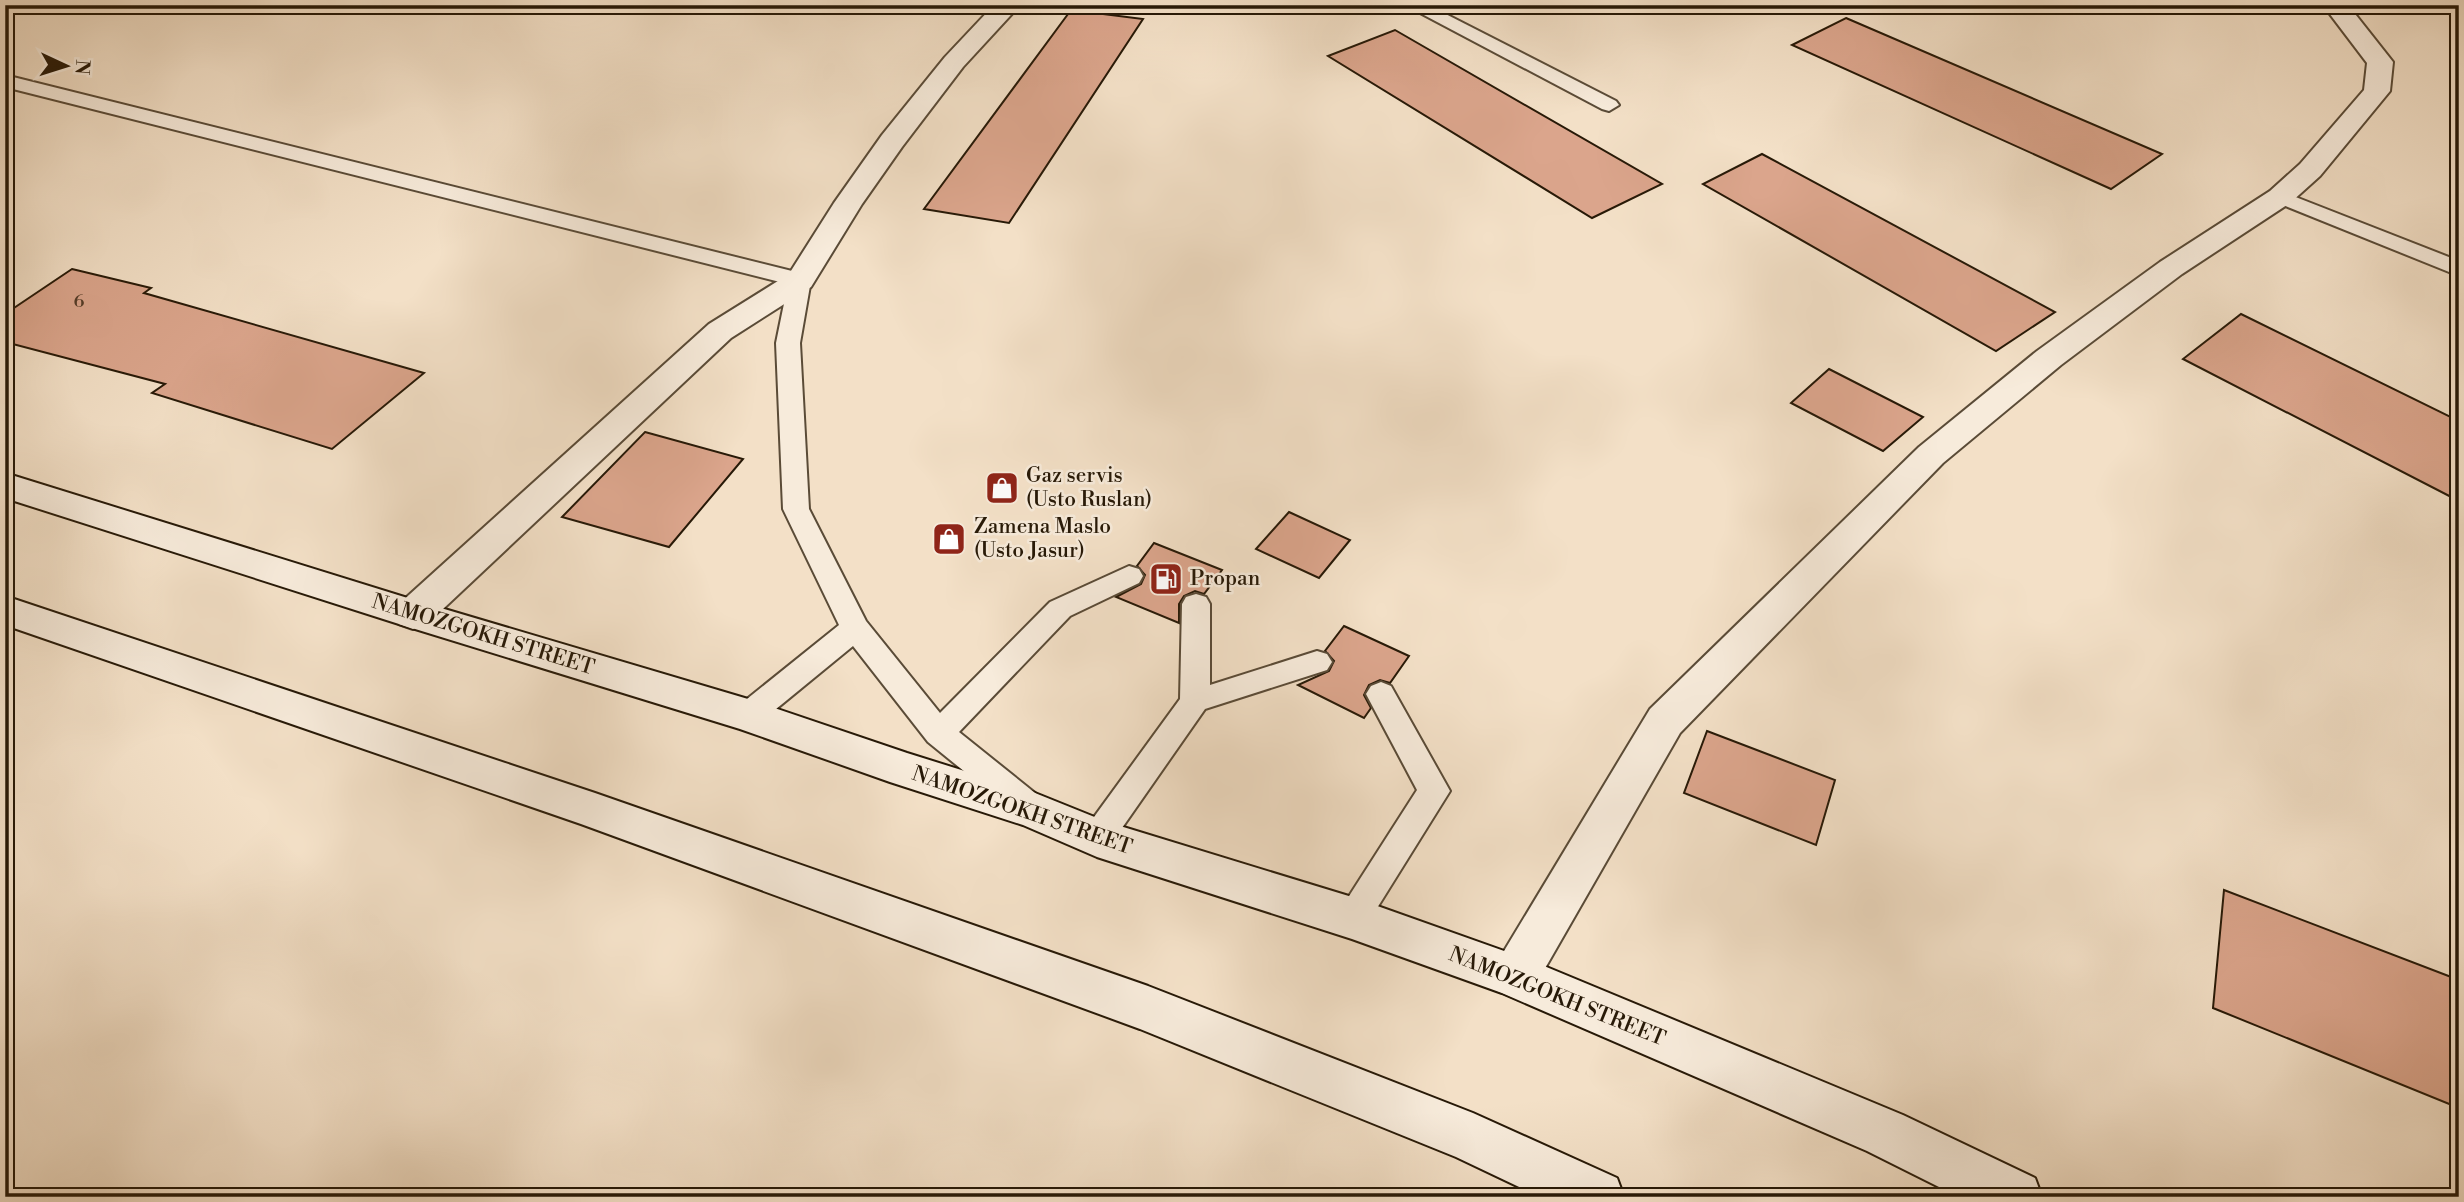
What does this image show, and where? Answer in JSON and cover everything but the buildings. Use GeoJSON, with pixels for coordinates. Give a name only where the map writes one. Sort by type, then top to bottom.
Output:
{"type":"FeatureCollection","features":[{"type":"Feature","properties":{"kind":"street"},"geometry":{"type":"LineString","coordinates":[[1515,976],[1665,721],[1931,455],[2049,358],[2171,268],[2280,197],[2310,170],[2377,91],[2380,62],[2335,5]]}},
{"type":"Feature","properties":{"kind":"street"},"geometry":{"type":"LineString","coordinates":[[414,614],[720,331],[800,280],[848,202],[891,141],[1001,6]]}},
{"type":"Feature","properties":{"kind":"street","name":"NAMOZGOKH STREET"},"geometry":{"type":"LineString","coordinates":[[5,485],[414,614],[748,715],[905,770],[1035,811],[1097,838],[1352,918],[1515,976],[1885,1133],[2016,1197]]}},
{"type":"Feature","properties":{"kind":"street"},"geometry":{"type":"LineString","coordinates":[[5,610],[595,811],[1148,1009],[1473,1138],[1598,1197]]}},
{"type":"Feature","properties":{"kind":"lane"},"geometry":{"type":"LineString","coordinates":[[1414,5],[1609,105]]}},
{"type":"Feature","properties":{"kind":"lane"},"geometry":{"type":"LineString","coordinates":[[5,81],[800,280],[788,342],[796,509],[855,628],[939,733],[1035,811]]}},
{"type":"Feature","properties":{"kind":"lane"},"geometry":{"type":"LineString","coordinates":[[2280,197],[2459,269]]}},
{"type":"Feature","properties":{"kind":"lane"},"geometry":{"type":"LineString","coordinates":[[939,733],[1060,609],[1129,576]]}},
{"type":"Feature","properties":{"kind":"lane"},"geometry":{"type":"LineString","coordinates":[[1097,838],[1195,701],[1196,604]]}},
{"type":"Feature","properties":{"kind":"lane"},"geometry":{"type":"LineString","coordinates":[[748,715],[855,628]]}},
{"type":"Feature","properties":{"kind":"lane"},"geometry":{"type":"LineString","coordinates":[[1195,701],[1317,662]]}},
{"type":"Feature","properties":{"kind":"lane"},"geometry":{"type":"LineString","coordinates":[[1352,918],[1434,791],[1381,694]]}},
{"type":"Feature","properties":{"kind":"place","name":"Gaz servis (Usto Ruslan)"},"geometry":{"type":"Point","coordinates":[1002,488]}},
{"type":"Feature","properties":{"kind":"place","name":"Zamena Maslo (Usto Jasur)"},"geometry":{"type":"Point","coordinates":[949,539]}},
{"type":"Feature","properties":{"kind":"place","name":"Propan"},"geometry":{"type":"Point","coordinates":[1166,579]}}]}
